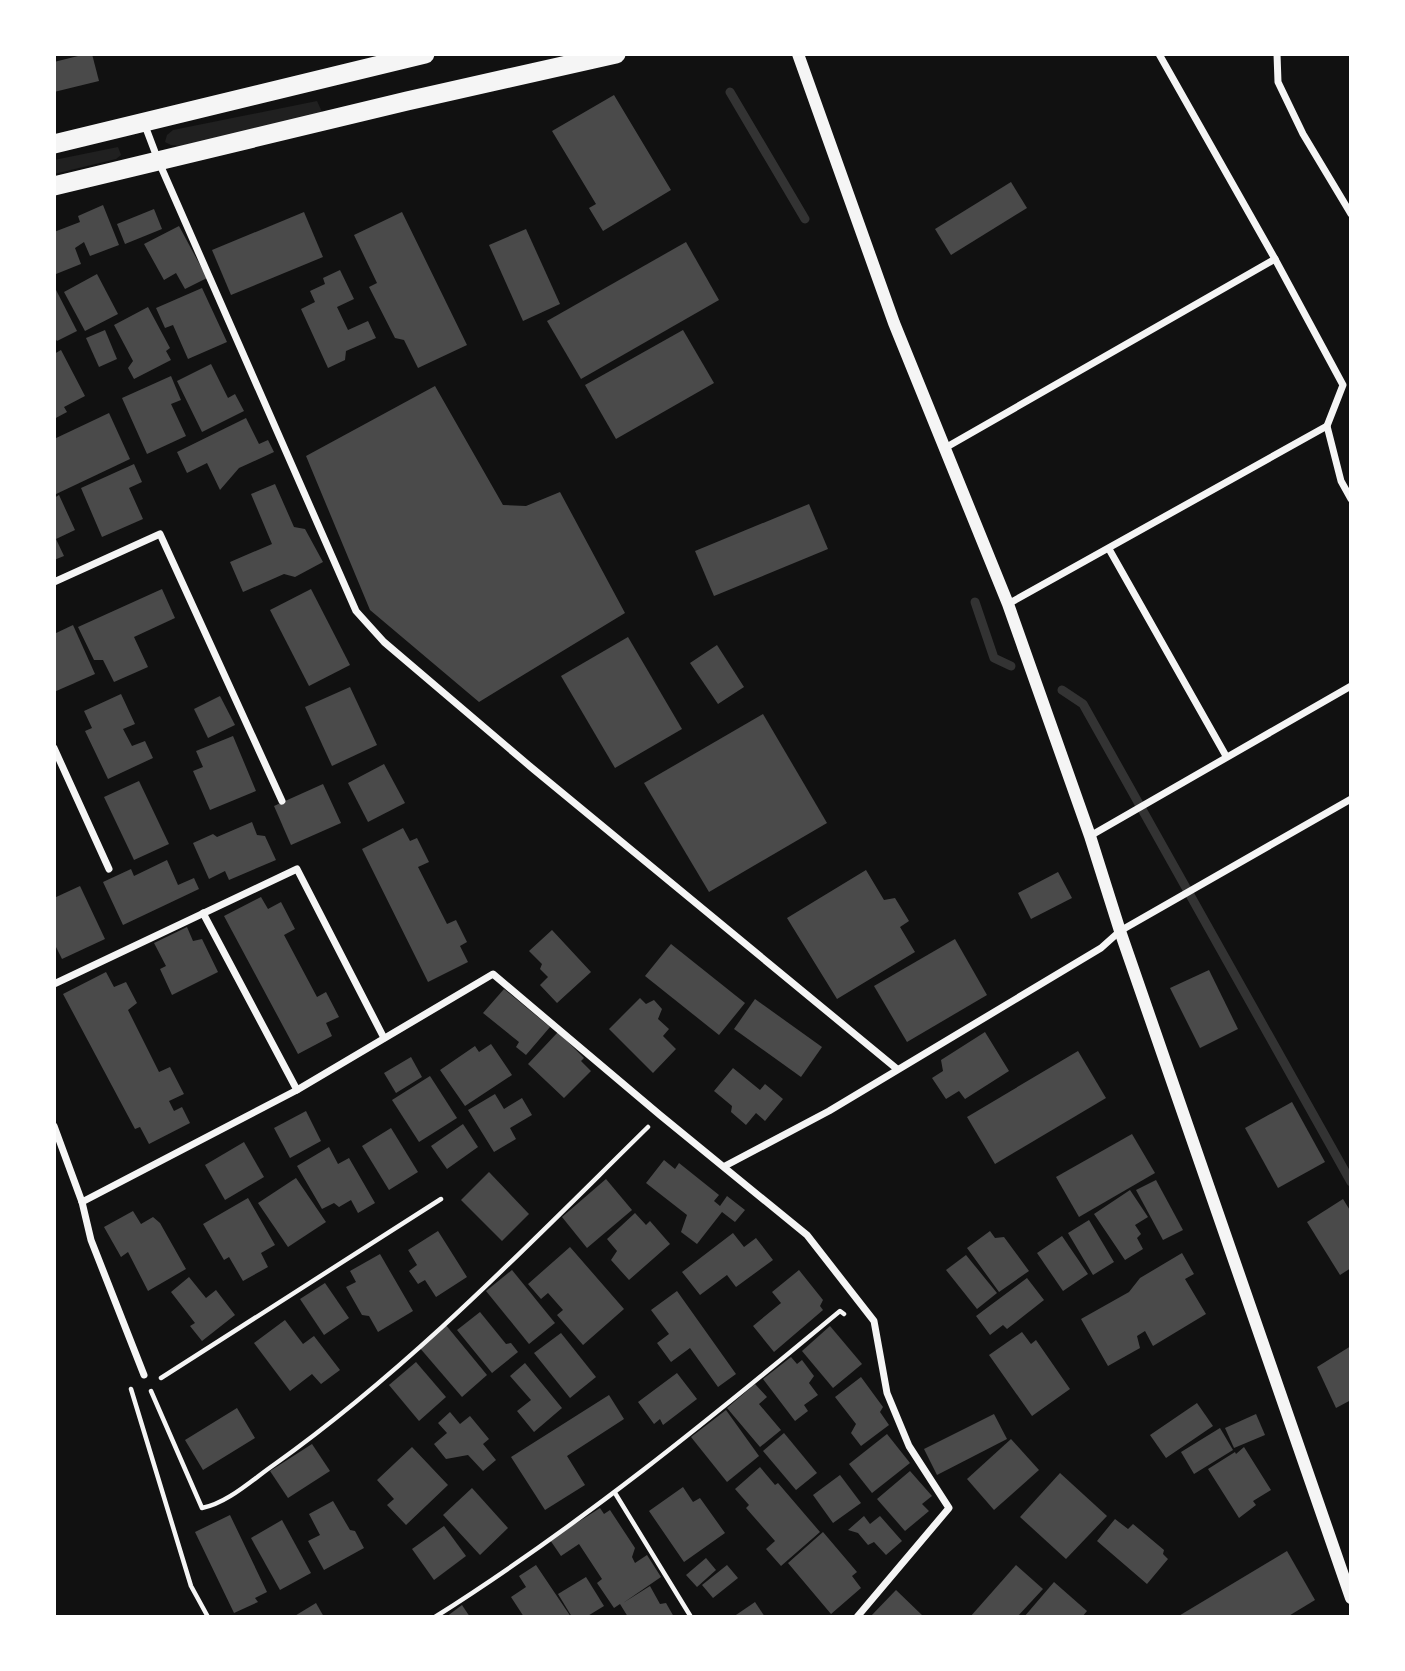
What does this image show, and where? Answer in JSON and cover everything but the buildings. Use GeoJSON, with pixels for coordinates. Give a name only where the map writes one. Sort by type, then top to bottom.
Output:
{"type":"FeatureCollection","features":[{"type":"Feature","properties":{"kind":"highway"},"geometry":{"type":"LineString","coordinates":[[54,144],[425,54]]}},
{"type":"Feature","properties":{"kind":"highway"},"geometry":{"type":"LineString","coordinates":[[54,186],[616,54]]}},
{"type":"Feature","properties":{"kind":"street"},"geometry":{"type":"LineString","coordinates":[[799,54],[894,323],[1008,604],[1351,1598]]}},
{"type":"Feature","properties":{"kind":"street"},"geometry":{"type":"LineString","coordinates":[[1159,54],[1275,258],[1343,385],[1327,426],[1340,481],[1351,499]]}},
{"type":"Feature","properties":{"kind":"street"},"geometry":{"type":"LineString","coordinates":[[1278,54],[1278,82],[1303,134],[1351,214]]}},
{"type":"Feature","properties":{"kind":"street"},"geometry":{"type":"LineString","coordinates":[[144,123],[356,611],[384,642],[490,732],[897,1069]]}},
{"type":"Feature","properties":{"kind":"street"},"geometry":{"type":"LineString","coordinates":[[944,448],[1275,258]]}},
{"type":"Feature","properties":{"kind":"street"},"geometry":{"type":"LineString","coordinates":[[1008,604],[1327,426]]}},
{"type":"Feature","properties":{"kind":"street"},"geometry":{"type":"LineString","coordinates":[[54,582],[160,534],[282,801]]}},
{"type":"Feature","properties":{"kind":"street"},"geometry":{"type":"LineString","coordinates":[[1109,549],[1226,756]]}},
{"type":"Feature","properties":{"kind":"street"},"geometry":{"type":"LineString","coordinates":[[1090,836],[1351,686]]}},
{"type":"Feature","properties":{"kind":"street"},"geometry":{"type":"LineString","coordinates":[[54,748],[109,869]]}},
{"type":"Feature","properties":{"kind":"street"},"geometry":{"type":"LineString","coordinates":[[725,1166],[829,1111],[1101,948],[1120,931],[1351,799]]}},
{"type":"Feature","properties":{"kind":"street"},"geometry":{"type":"LineString","coordinates":[[54,984],[297,869],[384,1038]]}},
{"type":"Feature","properties":{"kind":"street"},"geometry":{"type":"LineString","coordinates":[[204,913],[297,1090]]}},
{"type":"Feature","properties":{"kind":"street"},"geometry":{"type":"LineString","coordinates":[[82,1202],[297,1090],[493,974],[807,1235],[874,1321],[887,1393],[909,1446],[949,1508],[858,1617]]}},
{"type":"Feature","properties":{"kind":"street"},"geometry":{"type":"LineString","coordinates":[[54,1126],[82,1202],[91,1240],[144,1375]]}},
{"type":"Feature","properties":{"kind":"path"},"geometry":{"type":"LineString","coordinates":[[208,1617],[191,1586],[130,1385],[144,1375],[202,1508],[211,1506],[239,1490],[332,1423],[530,1242],[660,1115]]}},
{"type":"Feature","properties":{"kind":"path"},"geometry":{"type":"LineString","coordinates":[[149,1386],[441,1199]]}},
{"type":"Feature","properties":{"kind":"path"},"geometry":{"type":"LineString","coordinates":[[435,1617],[501,1575],[615,1493],[710,1419],[840,1311],[878,1345]]}},
{"type":"Feature","properties":{"kind":"path"},"geometry":{"type":"LineString","coordinates":[[615,1493],[691,1617]]}},
{"type":"Feature","properties":{"kind":"shaded area"},"geometry":{"type":"Polygon","coordinates":[[[317,101],[323,114],[180,146],[165,142],[167,135],[173,130],[317,101]]]}},
{"type":"Feature","properties":{"kind":"shaded area"},"geometry":{"type":"Polygon","coordinates":[[[118,147],[121,155],[116,159],[54,174],[54,160],[118,147]]]}},
{"type":"Feature","properties":{"kind":"waterway"},"geometry":{"type":"LineString","coordinates":[[730,92],[805,219]]}},
{"type":"Feature","properties":{"kind":"waterway"},"geometry":{"type":"LineString","coordinates":[[975,602],[994,658],[1011,666]]}},
{"type":"Feature","properties":{"kind":"waterway"},"geometry":{"type":"LineString","coordinates":[[1062,690],[1083,704],[1351,1182]]}}]}
